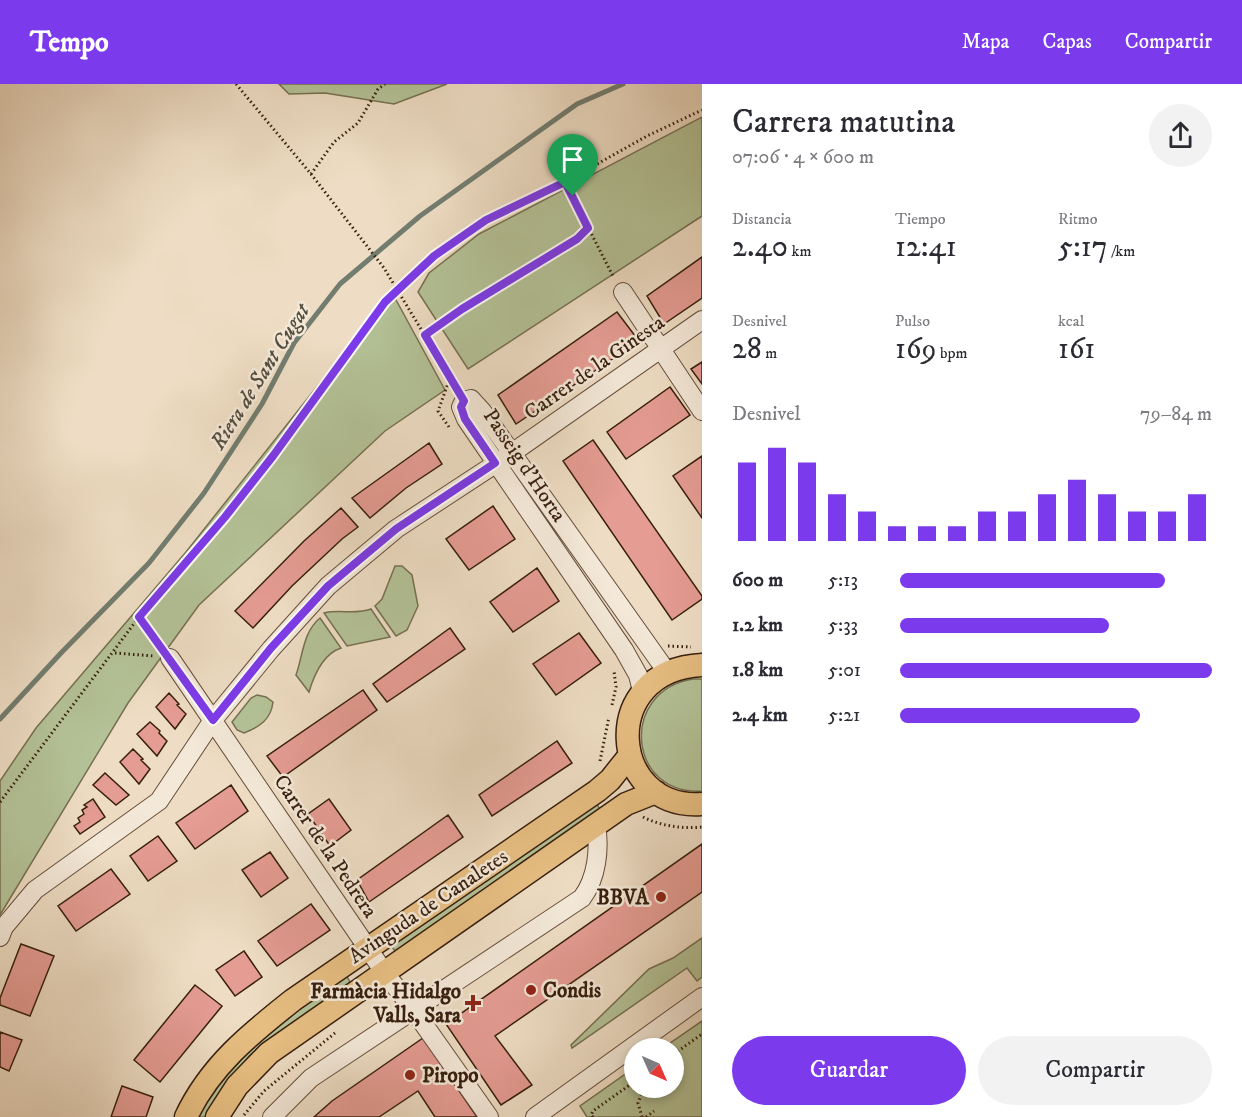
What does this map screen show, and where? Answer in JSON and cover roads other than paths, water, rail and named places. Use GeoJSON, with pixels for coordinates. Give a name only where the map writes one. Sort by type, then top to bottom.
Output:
{"type":"FeatureCollection","features":[{"type":"Feature","properties":{"kind":"main road"},"geometry":{"type":"LineString","coordinates":[[702,665],[685,666],[667,672],[642,691],[631,711],[627,745],[637,771],[656,792],[676,802],[702,804]]}},
{"type":"Feature","properties":{"kind":"main road","name":"Avinguda de Canaletes"},"geometry":{"type":"LineString","coordinates":[[186,1117],[201,1089],[215,1070],[246,1037],[292,999],[597,791],[610,780],[630,755]]}},
{"type":"Feature","properties":{"kind":"main road","name":"Avinguda de Canaletes"},"geometry":{"type":"LineString","coordinates":[[217,1117],[237,1086],[269,1053],[596,824],[626,804],[656,792]]}},
{"type":"Feature","properties":{"kind":"street"},"geometry":{"type":"LineString","coordinates":[[620,288],[702,411]]}},
{"type":"Feature","properties":{"kind":"street","name":"Carrer de la Ginesta"},"geometry":{"type":"LineString","coordinates":[[0,937],[4,927],[35,890],[159,801],[213,720],[271,648],[328,586],[396,529],[512,453],[702,320]]}},
{"type":"Feature","properties":{"kind":"street","name":"Passeig d'Horta"},"geometry":{"type":"LineString","coordinates":[[642,691],[638,675],[624,650],[462,412],[461,407],[464,401],[471,399],[476,401],[667,672]]}},
{"type":"Feature","properties":{"kind":"street","name":"Carrer de la Pedrera"},"geometry":{"type":"LineString","coordinates":[[170,658],[384,972],[489,1117]]}},
{"type":"Feature","properties":{"kind":"street"},"geometry":{"type":"LineString","coordinates":[[272,1117],[311,1078],[582,898],[592,884],[598,838],[596,824]]}},
{"type":"Feature","properties":{"kind":"street"},"geometry":{"type":"LineString","coordinates":[[535,1117],[702,997]]}},
{"type":"Feature","properties":{"kind":"waterway","name":"Riera de Sant Cugat"},"geometry":{"type":"LineString","coordinates":[[0,719],[149,563],[204,493],[262,404],[294,343],[340,284],[420,216],[577,104],[623,84]]}},
{"type":"Feature","properties":{"kind":"place","name":"BBVA"},"geometry":{"type":"Point","coordinates":[661,897]}},
{"type":"Feature","properties":{"kind":"place","name":"Condis"},"geometry":{"type":"Point","coordinates":[531,990]}},
{"type":"Feature","properties":{"kind":"place","name":"Farmàcia Hidalgo Valls, Sara"},"geometry":{"type":"Point","coordinates":[473,1003]}},
{"type":"Feature","properties":{"kind":"place","name":"Piropo"},"geometry":{"type":"Point","coordinates":[410,1075]}}]}
